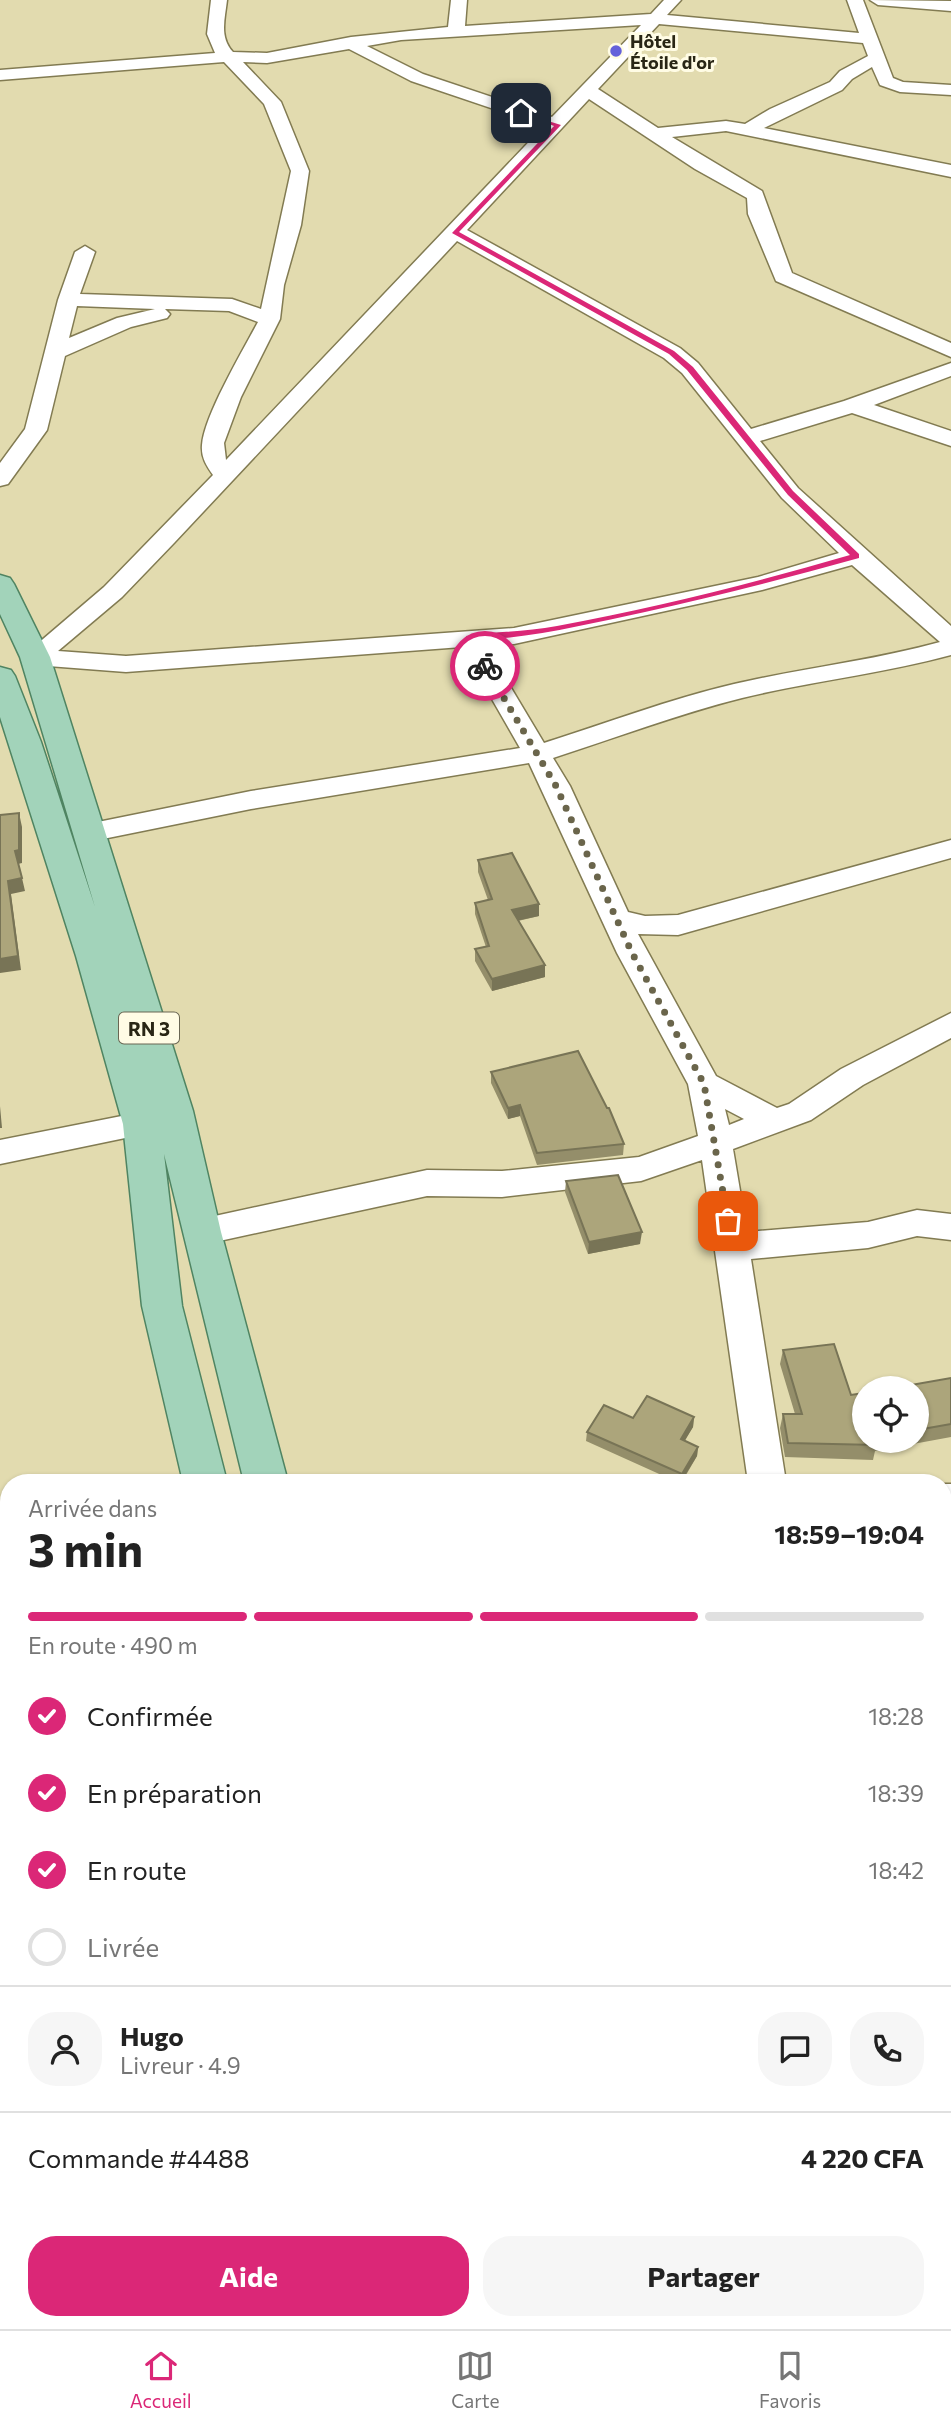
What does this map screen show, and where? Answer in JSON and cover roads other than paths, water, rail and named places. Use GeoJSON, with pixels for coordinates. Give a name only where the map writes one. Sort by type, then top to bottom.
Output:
{"type":"FeatureCollection","features":[{"type":"Feature","properties":{"kind":"main road","name":"RN 3"},"geometry":{"type":"LineString","coordinates":[[0,584],[35,657],[174,1111],[201,1232],[264,1474]]}},
{"type":"Feature","properties":{"kind":"main road","name":"RN 3"},"geometry":{"type":"LineString","coordinates":[[0,676],[25,742],[93,956],[142,1124],[162,1306],[203,1474]]}},
{"type":"Feature","properties":{"kind":"street"},"geometry":{"type":"LineString","coordinates":[[456,31],[459,0]]}},
{"type":"Feature","properties":{"kind":"street"},"geometry":{"type":"LineString","coordinates":[[855,0],[884,77],[893,85],[951,90]]}},
{"type":"Feature","properties":{"kind":"street"},"geometry":{"type":"LineString","coordinates":[[878,0],[951,6]]}},
{"type":"Feature","properties":{"kind":"street"},"geometry":{"type":"LineString","coordinates":[[219,1],[215,34],[218,46],[272,102],[300,170],[291,225],[274,285],[270,319],[230,397],[213,443],[214,459],[224,475]]}},
{"type":"Feature","properties":{"kind":"street"},"geometry":{"type":"LineString","coordinates":[[35,657],[113,592],[558,125],[669,1]]}},
{"type":"Feature","properties":{"kind":"street"},"geometry":{"type":"LineString","coordinates":[[0,75],[228,57],[285,56],[351,43],[456,31],[653,19],[870,39]]}},
{"type":"Feature","properties":{"kind":"street"},"geometry":{"type":"LineString","coordinates":[[351,43],[369,57],[416,76],[558,125]]}},
{"type":"Feature","properties":{"kind":"street"},"geometry":{"type":"LineString","coordinates":[[750,129],[776,113],[836,86],[846,75],[877,58]]}},
{"type":"Feature","properties":{"kind":"street"},"geometry":{"type":"LineString","coordinates":[[589,91],[755,195],[759,204],[758,214],[783,276],[951,351]]}},
{"type":"Feature","properties":{"kind":"street"},"geometry":{"type":"LineString","coordinates":[[655,134],[726,126],[951,171]]}},
{"type":"Feature","properties":{"kind":"street"},"geometry":{"type":"LineString","coordinates":[[455,232],[672,353],[690,368],[790,493],[856,556],[951,639]]}},
{"type":"Feature","properties":{"kind":"street"},"geometry":{"type":"LineString","coordinates":[[0,479],[36,430],[58,351],[68,300],[85,253]]}},
{"type":"Feature","properties":{"kind":"street"},"geometry":{"type":"LineString","coordinates":[[232,305],[274,285]]}},
{"type":"Feature","properties":{"kind":"street"},"geometry":{"type":"LineString","coordinates":[[68,300],[232,305],[270,319]]}},
{"type":"Feature","properties":{"kind":"street"},"geometry":{"type":"LineString","coordinates":[[58,351],[140,317],[203,306]]}},
{"type":"Feature","properties":{"kind":"street"},"geometry":{"type":"LineString","coordinates":[[746,438],[852,406],[951,369]]}},
{"type":"Feature","properties":{"kind":"street"},"geometry":{"type":"LineString","coordinates":[[852,406],[925,427],[951,439]]}},
{"type":"Feature","properties":{"kind":"street"},"geometry":{"type":"LineString","coordinates":[[35,657],[126,664],[513,636],[561,628],[762,583],[856,556]]}},
{"type":"Feature","properties":{"kind":"street"},"geometry":{"type":"LineString","coordinates":[[469,638],[556,786],[615,919],[704,1084],[716,1143],[766,1474]]}},
{"type":"Feature","properties":{"kind":"street"},"geometry":{"type":"LineString","coordinates":[[88,833],[251,800],[536,754],[734,692],[840,668],[904,660],[951,647]]}},
{"type":"Feature","properties":{"kind":"street"},"geometry":{"type":"LineString","coordinates":[[615,919],[645,926],[678,925],[951,849]]}},
{"type":"Feature","properties":{"kind":"street"},"geometry":{"type":"LineString","coordinates":[[201,1232],[427,1183],[502,1184],[641,1169],[800,1112],[906,1046],[951,1024]]}},
{"type":"Feature","properties":{"kind":"street"},"geometry":{"type":"LineString","coordinates":[[704,1084],[777,1122]]}},
{"type":"Feature","properties":{"kind":"street"},"geometry":{"type":"LineString","coordinates":[[0,1152],[142,1124]]}},
{"type":"Feature","properties":{"kind":"street"},"geometry":{"type":"LineString","coordinates":[[732,1247],[868,1235],[917,1223],[951,1227]]}},
{"type":"Feature","properties":{"kind":"place","name":"Hôtel Étoile d'or"},"geometry":{"type":"Point","coordinates":[616,51]}}]}
